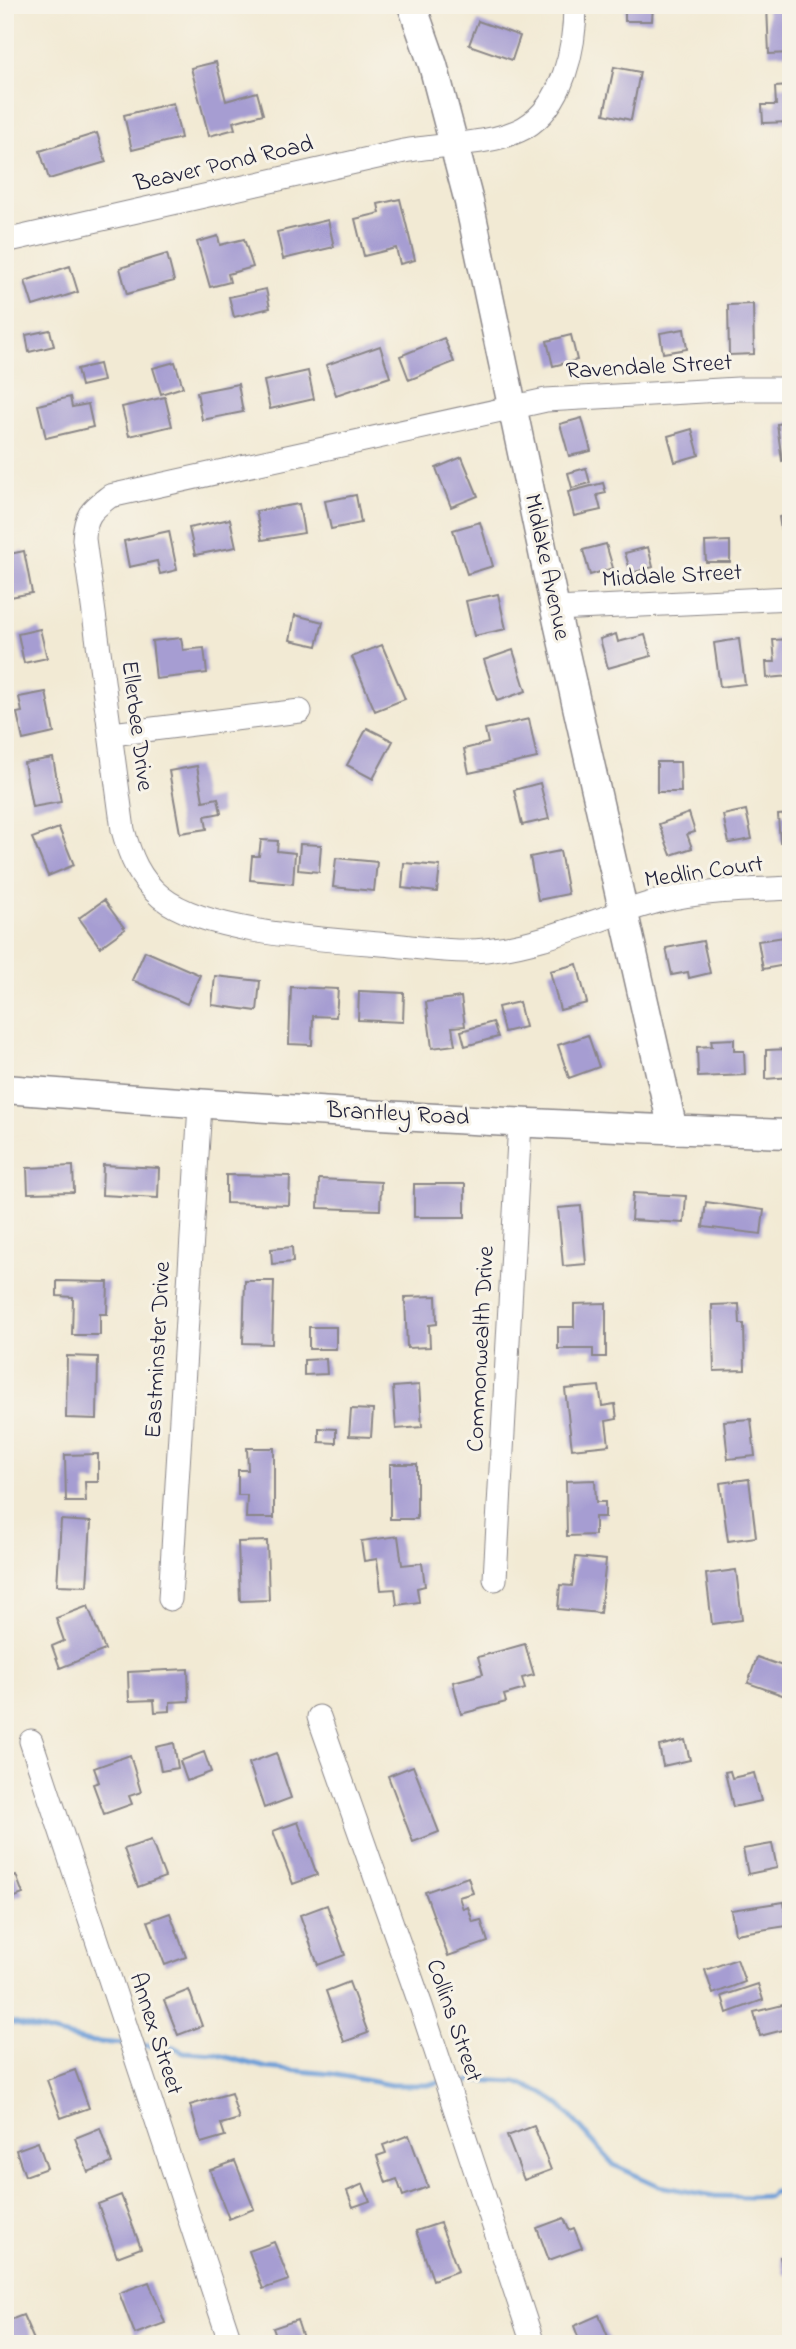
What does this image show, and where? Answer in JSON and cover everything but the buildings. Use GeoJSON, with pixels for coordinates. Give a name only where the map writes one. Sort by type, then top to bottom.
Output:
{"type":"FeatureCollection","features":[{"type":"Feature","properties":{"kind":"street","name":"Midlake Avenue"},"geometry":{"type":"LineString","coordinates":[[412,5],[433,65],[469,202],[555,609],[673,1130]]}},
{"type":"Feature","properties":{"kind":"street","name":"Beaver Pond Road"},"geometry":{"type":"LineString","coordinates":[[5,241],[408,150],[490,139],[523,128],[544,111],[561,82],[572,43],[575,5]]}},
{"type":"Feature","properties":{"kind":"street","name":"Ravendale Street"},"geometry":{"type":"LineString","coordinates":[[511,406],[545,400],[791,389]]}},
{"type":"Feature","properties":{"kind":"street","name":"Ellerbee Drive"},"geometry":{"type":"LineString","coordinates":[[511,406],[357,443],[128,491],[110,496],[92,510],[85,522],[84,538],[123,830],[137,871],[146,883],[173,906],[214,921],[297,936],[454,950],[485,950],[565,931],[624,912]]}},
{"type":"Feature","properties":{"kind":"street","name":"Middale Street"},"geometry":{"type":"LineString","coordinates":[[555,609],[791,598]]}},
{"type":"Feature","properties":{"kind":"street"},"geometry":{"type":"LineString","coordinates":[[111,734],[300,711]]}},
{"type":"Feature","properties":{"kind":"street","name":"Medlin Court"},"geometry":{"type":"LineString","coordinates":[[624,912],[661,901],[691,896],[791,888]]}},
{"type":"Feature","properties":{"kind":"street","name":"Brantley Road"},"geometry":{"type":"LineString","coordinates":[[5,1089],[200,1105],[791,1134]]}},
{"type":"Feature","properties":{"kind":"street","name":"Eastminster Drive"},"geometry":{"type":"LineString","coordinates":[[170,1599],[200,1105]]}},
{"type":"Feature","properties":{"kind":"street","name":"Commonwealth Drive"},"geometry":{"type":"LineString","coordinates":[[495,1579],[520,1122]]}},
{"type":"Feature","properties":{"kind":"street","name":"Collins Street"},"geometry":{"type":"LineString","coordinates":[[319,1717],[421,2006],[533,2344]]}},
{"type":"Feature","properties":{"kind":"street","name":"Annex Street"},"geometry":{"type":"LineString","coordinates":[[31,1741],[231,2344]]}},
{"type":"Feature","properties":{"kind":"waterway"},"geometry":{"type":"LineString","coordinates":[[5,2021],[85,2041],[125,2044]]}},
{"type":"Feature","properties":{"kind":"waterway"},"geometry":{"type":"LineString","coordinates":[[138,2045],[215,2054],[267,2068],[332,2074],[391,2085],[428,2085],[439,2082]]}},
{"type":"Feature","properties":{"kind":"waterway"},"geometry":{"type":"LineString","coordinates":[[453,2081],[516,2082],[543,2093],[561,2106],[614,2165],[659,2186],[714,2196],[751,2197],[769,2196],[773,2192],[791,2193]]}}]}
